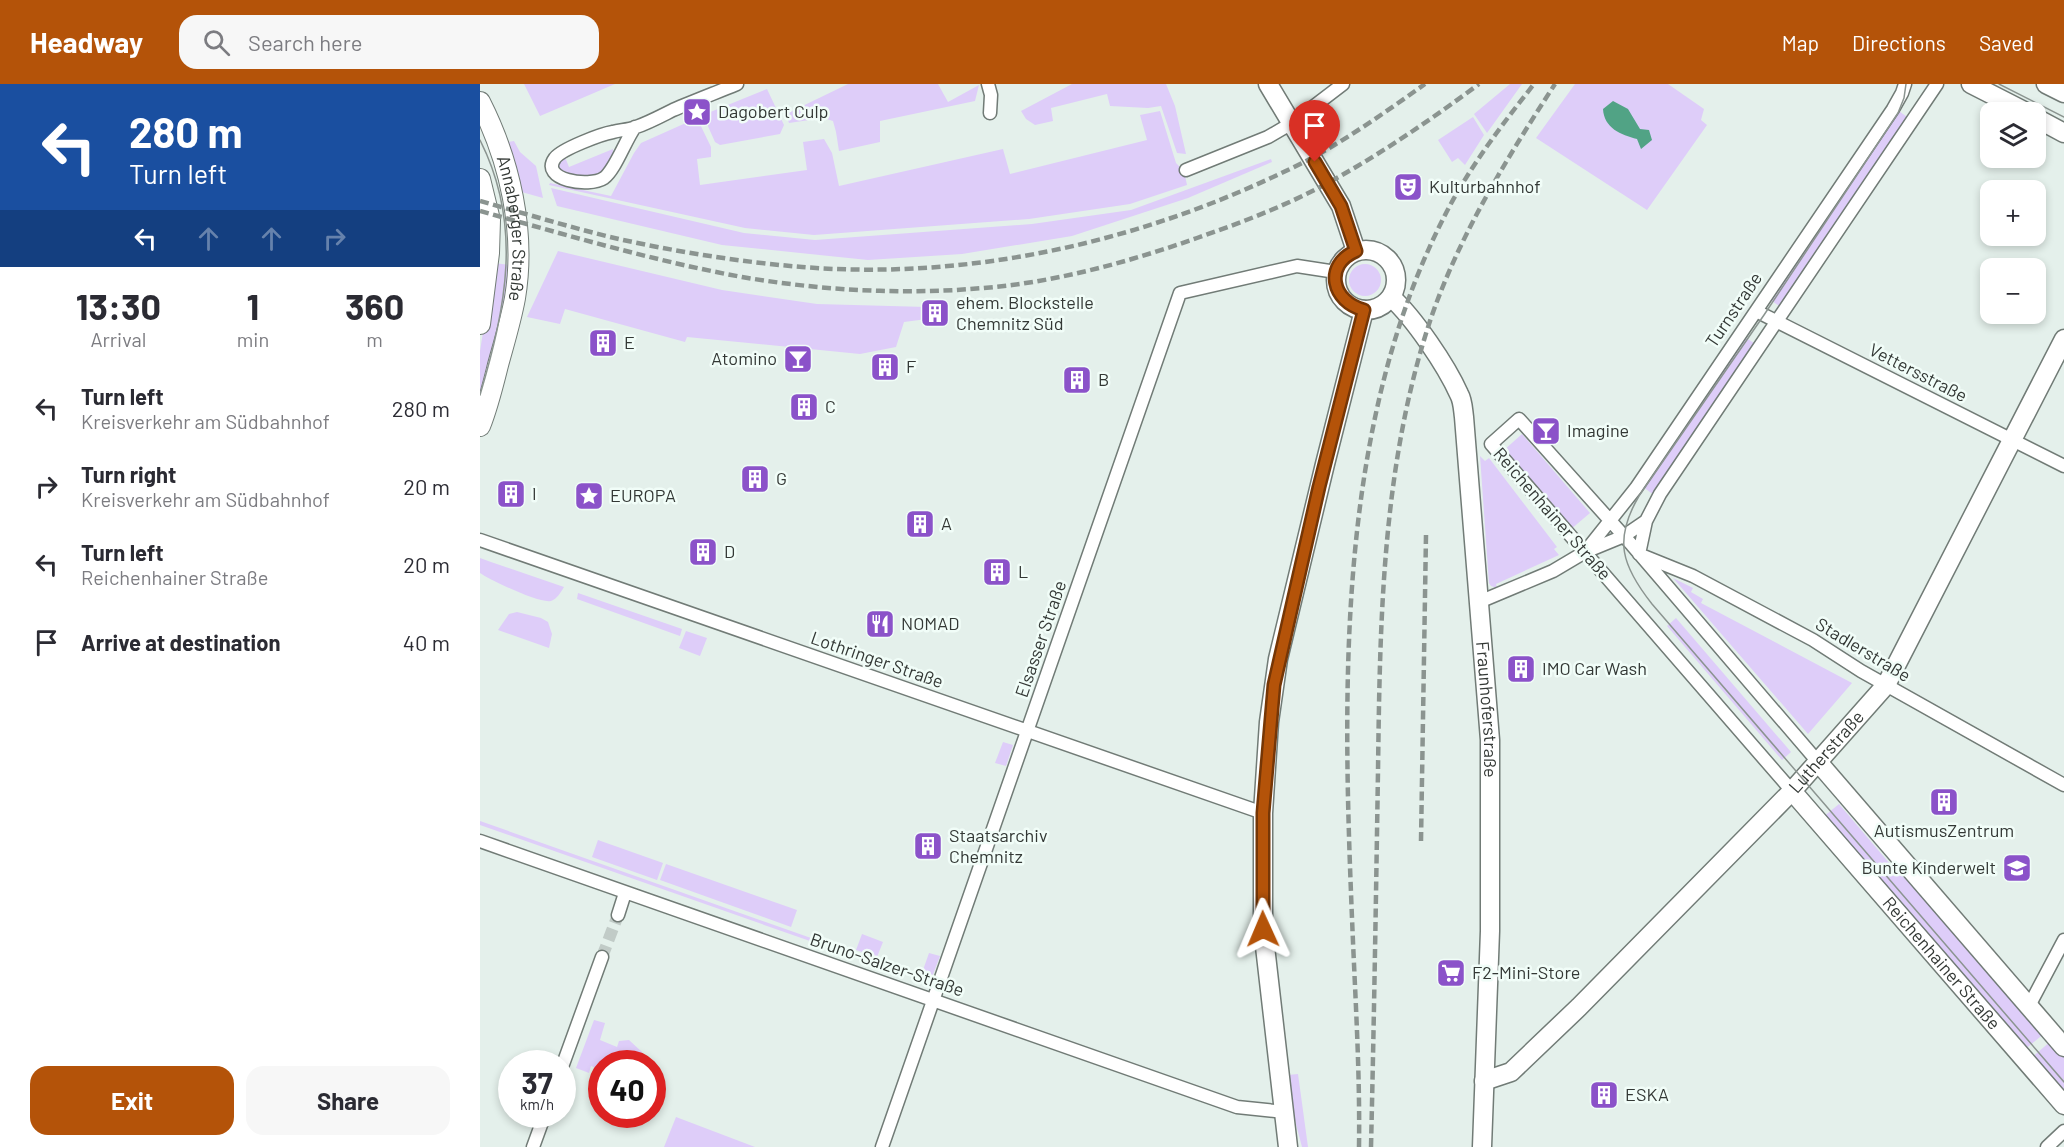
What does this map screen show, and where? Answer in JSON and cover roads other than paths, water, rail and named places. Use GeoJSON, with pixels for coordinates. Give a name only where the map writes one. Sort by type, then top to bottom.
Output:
{"type":"FeatureCollection","features":[{"type":"Feature","properties":{"kind":"main road","name":"Annaberger Straße"},"geometry":{"type":"LineString","coordinates":[[480,102],[502,153],[516,218],[518,264],[515,297],[480,426]]}},
{"type":"Feature","properties":{"kind":"main road","name":"Annaberger Straße"},"geometry":{"type":"LineString","coordinates":[[480,179],[490,220],[489,253],[480,324]]}},
{"type":"Feature","properties":{"kind":"street"},"geometry":{"type":"LineString","coordinates":[[635,128],[626,139],[607,176],[597,182],[570,181],[560,178],[555,172],[553,165],[555,159],[562,153],[610,132],[635,128],[737,84]]}},
{"type":"Feature","properties":{"kind":"street"},"geometry":{"type":"LineString","coordinates":[[988,84],[991,95],[990,113]]}},
{"type":"Feature","properties":{"kind":"street"},"geometry":{"type":"LineString","coordinates":[[1268,84],[1341,206],[1356,251]]}},
{"type":"Feature","properties":{"kind":"street"},"geometry":{"type":"LineString","coordinates":[[1186,170],[1268,137],[1292,123],[1343,84]]}},
{"type":"Feature","properties":{"kind":"street","name":"Turnstraße"},"geometry":{"type":"LineString","coordinates":[[1586,552],[1611,522],[1756,311],[1893,109],[1905,84]]}},
{"type":"Feature","properties":{"kind":"street","name":"Turnstraße"},"geometry":{"type":"LineString","coordinates":[[1639,554],[1646,521],[1660,494],[1937,84]]}},
{"type":"Feature","properties":{"kind":"street"},"geometry":{"type":"LineString","coordinates":[[1971,84],[2006,102]]}},
{"type":"Feature","properties":{"kind":"street"},"geometry":{"type":"LineString","coordinates":[[2046,84],[2064,93]]}},
{"type":"Feature","properties":{"kind":"street"},"geometry":{"type":"LineString","coordinates":[[2046,124],[2064,134]]}},
{"type":"Feature","properties":{"kind":"street"},"geometry":{"type":"LineString","coordinates":[[1373,250],[1391,262],[1396,283],[1391,297],[1380,307],[1364,310],[1348,304],[1340,296],[1336,284],[1336,272],[1342,260],[1356,251],[1373,250]]}},
{"type":"Feature","properties":{"kind":"street","name":"Elsasser Straße"},"geometry":{"type":"LineString","coordinates":[[882,1147],[1180,293],[1297,266],[1336,272]]}},
{"type":"Feature","properties":{"kind":"street","name":"Fraunhoferstraße"},"geometry":{"type":"LineString","coordinates":[[1391,297],[1405,309],[1461,396],[1464,417],[1490,740],[1492,802],[1482,1147]]}},
{"type":"Feature","properties":{"kind":"street"},"geometry":{"type":"LineString","coordinates":[[1288,1147],[1263,929],[1263,813],[1269,722],[1278,659],[1324,464],[1364,310]]}},
{"type":"Feature","properties":{"kind":"street","name":"Vettersstraße"},"geometry":{"type":"LineString","coordinates":[[1756,311],[2064,466]]}},
{"type":"Feature","properties":{"kind":"street","name":"Lutherstraße"},"geometry":{"type":"LineString","coordinates":[[1484,1081],[1511,1071],[1587,999],[1792,790],[1886,685],[2064,339]]}},
{"type":"Feature","properties":{"kind":"street","name":"Reichenhainer Straße"},"geometry":{"type":"LineString","coordinates":[[2064,1047],[1624,536],[1520,419],[1491,444],[2064,1105]]}},
{"type":"Feature","properties":{"kind":"street","name":"Turnstraße"},"geometry":{"type":"LineString","coordinates":[[1479,602],[1553,571],[1586,552],[1624,536],[1646,521]]}},
{"type":"Feature","properties":{"kind":"street","name":"Lothringer Straße"},"geometry":{"type":"LineString","coordinates":[[480,540],[1263,813]]}},
{"type":"Feature","properties":{"kind":"street","name":"Stadlerstraße"},"geometry":{"type":"LineString","coordinates":[[1639,554],[1693,576],[1813,640],[1886,685],[2064,785]]}},
{"type":"Feature","properties":{"kind":"street","name":"Bruno-Salzer-Straße"},"geometry":{"type":"LineString","coordinates":[[480,841],[1237,1107],[1285,1112]]}},
{"type":"Feature","properties":{"kind":"street"},"geometry":{"type":"LineString","coordinates":[[618,915],[625,893]]}},
{"type":"Feature","properties":{"kind":"street"},"geometry":{"type":"LineString","coordinates":[[2029,1006],[2064,940]]}},
{"type":"Feature","properties":{"kind":"street"},"geometry":{"type":"LineString","coordinates":[[568,1050],[602,957]]}},
{"type":"Feature","properties":{"kind":"street"},"geometry":{"type":"LineString","coordinates":[[533,1147],[540,1128]]}},
{"type":"Feature","properties":{"kind":"street"},"geometry":{"type":"LineString","coordinates":[[2047,1147],[2064,1131]]}},
{"type":"Feature","properties":{"kind":"tunnel"},"geometry":{"type":"LineString","coordinates":[[602,957],[618,915]]}},
{"type":"Feature","properties":{"kind":"tram line"},"geometry":{"type":"LineString","coordinates":[[1906,84],[1898,113],[1764,315],[1639,496],[1626,526],[1624,552],[1634,577],[1652,604],[2064,1082]]}},
{"type":"Feature","properties":{"kind":"tram line"},"geometry":{"type":"LineString","coordinates":[[1999,84],[2064,117]]}},
{"type":"Feature","properties":{"kind":"tram line"},"geometry":{"type":"LineString","coordinates":[[480,140],[502,203],[506,235],[503,298],[480,395]]}},
{"type":"Feature","properties":{"kind":"railway"},"geometry":{"type":"LineString","coordinates":[[480,201],[610,237],[754,262],[868,270],[933,267],[998,260],[1062,248],[1126,232],[1188,212],[1249,188],[1323,152],[1425,84]]}},
{"type":"Feature","properties":{"kind":"railway"},"geometry":{"type":"LineString","coordinates":[[480,211],[709,271],[775,282],[877,291],[945,291],[1012,285],[1059,277],[1128,260],[1174,246],[1277,207],[1309,193],[1384,150],[1479,84]]}},
{"type":"Feature","properties":{"kind":"railway"},"geometry":{"type":"LineString","coordinates":[[1359,1147],[1347,759],[1348,665],[1353,572],[1364,479],[1382,389],[1408,301],[1444,217],[1486,148],[1534,84]]}},
{"type":"Feature","properties":{"kind":"railway"},"geometry":{"type":"LineString","coordinates":[[1371,1147],[1380,657],[1387,542],[1402,429],[1431,318],[1456,256],[1502,168],[1555,84]]}},
{"type":"Feature","properties":{"kind":"railway"},"geometry":{"type":"LineString","coordinates":[[1421,841],[1426,535]]}},
{"type":"Feature","properties":{"kind":"place","name":"Dagobert Culp"},"geometry":{"type":"Point","coordinates":[697,112]}},
{"type":"Feature","properties":{"kind":"place","name":"Kulturbahnhof"},"geometry":{"type":"Point","coordinates":[1408,187]}},
{"type":"Feature","properties":{"kind":"place","name":"ehem. Blockstelle Chemnitz Süd"},"geometry":{"type":"Point","coordinates":[935,313]}},
{"type":"Feature","properties":{"kind":"place","name":"E"},"geometry":{"type":"Point","coordinates":[603,343]}},
{"type":"Feature","properties":{"kind":"place","name":"Atomino"},"geometry":{"type":"Point","coordinates":[798,359]}},
{"type":"Feature","properties":{"kind":"place","name":"F"},"geometry":{"type":"Point","coordinates":[885,367]}},
{"type":"Feature","properties":{"kind":"place","name":"B"},"geometry":{"type":"Point","coordinates":[1077,380]}},
{"type":"Feature","properties":{"kind":"place","name":"C"},"geometry":{"type":"Point","coordinates":[804,407]}},
{"type":"Feature","properties":{"kind":"place","name":"Imagine"},"geometry":{"type":"Point","coordinates":[1546,431]}},
{"type":"Feature","properties":{"kind":"place","name":"G"},"geometry":{"type":"Point","coordinates":[755,479]}},
{"type":"Feature","properties":{"kind":"place","name":"I"},"geometry":{"type":"Point","coordinates":[511,494]}},
{"type":"Feature","properties":{"kind":"place","name":"EUROPA"},"geometry":{"type":"Point","coordinates":[589,496]}},
{"type":"Feature","properties":{"kind":"place","name":"A"},"geometry":{"type":"Point","coordinates":[920,524]}},
{"type":"Feature","properties":{"kind":"place","name":"D"},"geometry":{"type":"Point","coordinates":[703,552]}},
{"type":"Feature","properties":{"kind":"place","name":"L"},"geometry":{"type":"Point","coordinates":[997,572]}},
{"type":"Feature","properties":{"kind":"place","name":"NOMAD"},"geometry":{"type":"Point","coordinates":[880,624]}},
{"type":"Feature","properties":{"kind":"place","name":"IMO Car Wash"},"geometry":{"type":"Point","coordinates":[1521,669]}},
{"type":"Feature","properties":{"kind":"place","name":"AutismusZentrum"},"geometry":{"type":"Point","coordinates":[1944,802]}},
{"type":"Feature","properties":{"kind":"place","name":"Staatsarchiv Chemnitz"},"geometry":{"type":"Point","coordinates":[928,846]}},
{"type":"Feature","properties":{"kind":"place","name":"Bunte Kinderwelt"},"geometry":{"type":"Point","coordinates":[2017,868]}},
{"type":"Feature","properties":{"kind":"place","name":"F2-Mini-Store"},"geometry":{"type":"Point","coordinates":[1451,973]}},
{"type":"Feature","properties":{"kind":"place","name":"ESKA"},"geometry":{"type":"Point","coordinates":[1604,1095]}}]}
